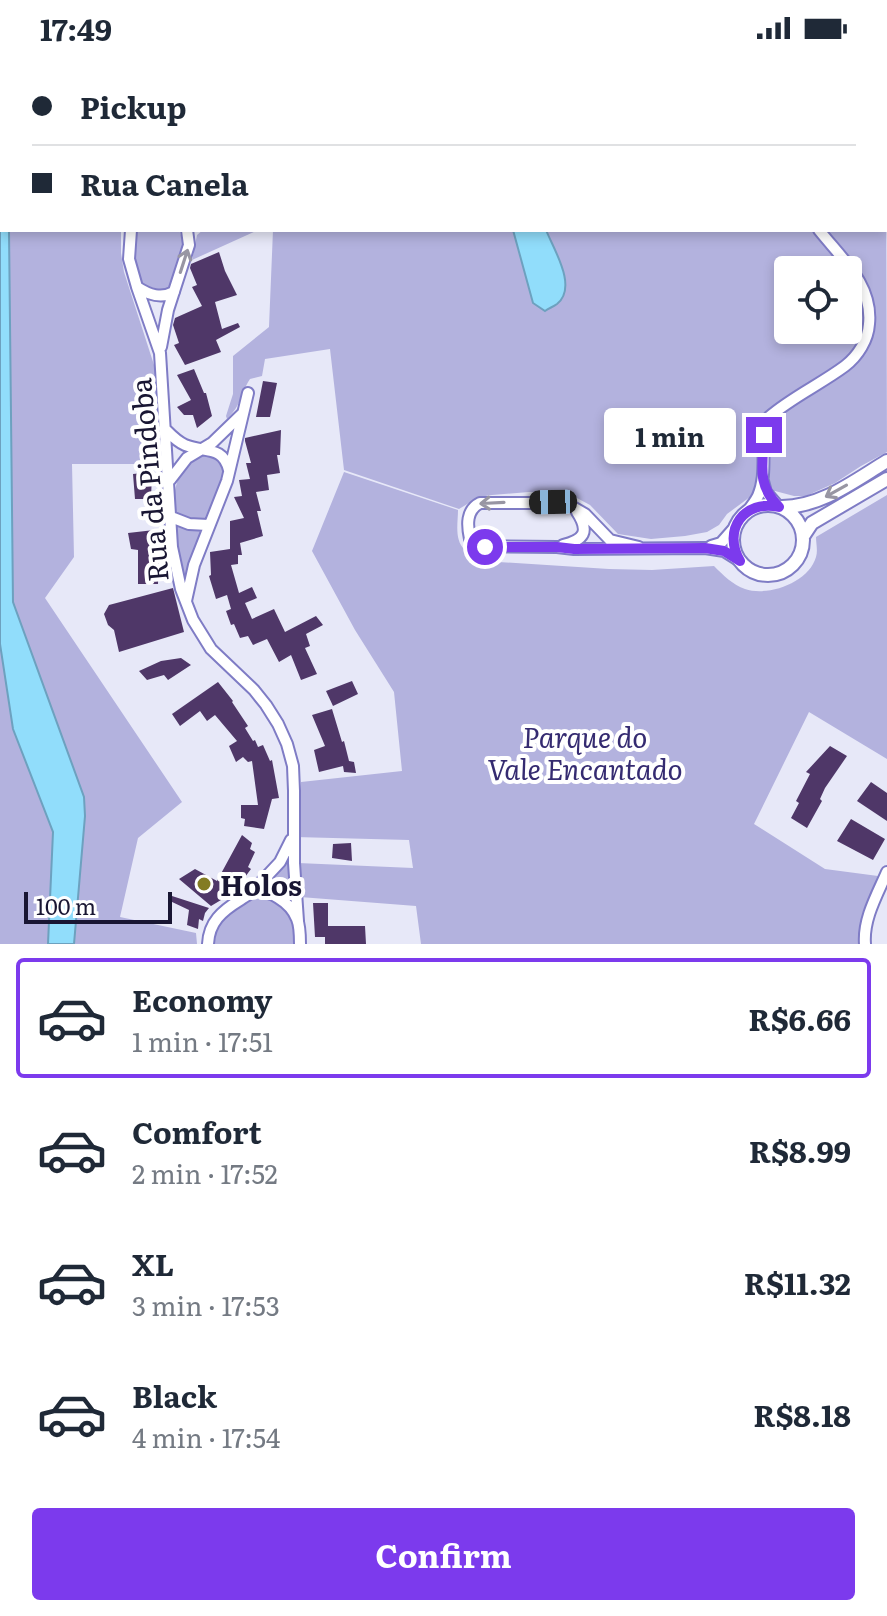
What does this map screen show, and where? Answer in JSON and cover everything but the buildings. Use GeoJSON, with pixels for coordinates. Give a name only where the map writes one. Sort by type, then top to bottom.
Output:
{"type":"FeatureCollection","features":[{"type":"Feature","properties":{"kind":"street","name":"Rua da Pindoba"},"geometry":{"type":"LineString","coordinates":[[131,232],[129,259],[160,353]]}},
{"type":"Feature","properties":{"kind":"street","name":"Rua da Pindoba"},"geometry":{"type":"LineString","coordinates":[[187,232],[189,245],[164,328],[160,353],[175,565],[193,620],[211,649],[254,690],[266,705],[287,744],[293,766],[300,943]]}},
{"type":"Feature","properties":{"kind":"street"},"geometry":{"type":"LineString","coordinates":[[705,548],[721,543],[757,497],[762,479],[765,426],[769,417],[852,360],[865,341],[870,309],[868,297],[821,232]]}},
{"type":"Feature","properties":{"kind":"street"},"geometry":{"type":"LineString","coordinates":[[137,287],[145,293],[160,296],[174,292]]}},
{"type":"Feature","properties":{"kind":"street"},"geometry":{"type":"LineString","coordinates":[[186,603],[194,565],[222,495],[248,393]]}},
{"type":"Feature","properties":{"kind":"street"},"geometry":{"type":"LineString","coordinates":[[169,481],[180,464],[223,434],[243,413]]}},
{"type":"Feature","properties":{"kind":"street"},"geometry":{"type":"LineString","coordinates":[[164,428],[180,443],[219,453],[229,470]]}},
{"type":"Feature","properties":{"kind":"street"},"geometry":{"type":"LineString","coordinates":[[747,512],[762,506],[802,506],[821,499],[887,461]]}},
{"type":"Feature","properties":{"kind":"street"},"geometry":{"type":"LineString","coordinates":[[762,479],[766,492],[796,518],[804,535]]}},
{"type":"Feature","properties":{"kind":"street"},"geometry":{"type":"LineString","coordinates":[[639,547],[610,540],[585,514],[560,502],[488,502],[474,506],[469,515],[470,539],[478,546],[705,548],[724,551],[755,573],[764,575],[782,573],[797,562],[804,535],[812,523],[887,479]]}},
{"type":"Feature","properties":{"kind":"street"},"geometry":{"type":"LineString","coordinates":[[557,547],[580,540],[583,535],[583,522],[572,506]]}},
{"type":"Feature","properties":{"kind":"street"},"geometry":{"type":"LineString","coordinates":[[171,517],[189,524],[208,525]]}},
{"type":"Feature","properties":{"kind":"street"},"geometry":{"type":"LineString","coordinates":[[736,526],[734,548],[740,561]]}},
{"type":"Feature","properties":{"kind":"street"},"geometry":{"type":"LineString","coordinates":[[208,944],[215,920],[228,907],[251,893],[280,862],[294,835]]}},
{"type":"Feature","properties":{"kind":"street"},"geometry":{"type":"LineString","coordinates":[[865,944],[869,915],[887,874]]}},
{"type":"Feature","properties":{"kind":"street"},"geometry":{"type":"LineString","coordinates":[[251,893],[270,894],[280,899],[293,911],[298,921]]}},
{"type":"Feature","properties":{"kind":"green space"},"geometry":{"type":"Polygon","coordinates":[[[9,232],[121,232],[124,272],[155,368],[154,400],[161,464],[72,464],[74,557],[45,598],[182,802],[138,838],[120,917],[196,933],[197,944],[74,944],[84,797],[13,602],[9,232]]]}},
{"type":"Feature","properties":{"kind":"green space"},"geometry":{"type":"Polygon","coordinates":[[[137,232],[180,232],[182,252],[171,285],[161,290],[145,285],[137,268],[137,232]]]}},
{"type":"Feature","properties":{"kind":"green space"},"geometry":{"type":"Polygon","coordinates":[[[201,232],[254,232],[192,260],[197,235],[201,232]]]}},
{"type":"Feature","properties":{"kind":"green space"},"geometry":{"type":"Polygon","coordinates":[[[273,232],[514,232],[533,302],[545,310],[557,304],[563,297],[565,278],[547,232],[886,232],[887,452],[835,483],[806,496],[775,491],[754,494],[707,532],[651,539],[618,534],[590,505],[563,493],[529,492],[479,497],[459,509],[344,470],[330,349],[265,359],[262,376],[250,379],[227,419],[233,394],[233,356],[269,327],[273,232]]]}},
{"type":"Feature","properties":{"kind":"green space"},"geometry":{"type":"Polygon","coordinates":[[[204,454],[218,456],[224,467],[224,475],[185,590],[175,535],[174,494],[179,477],[189,463],[204,454]]]}},
{"type":"Feature","properties":{"kind":"green space","name":"Parque do Vale Encantado"},"geometry":{"type":"Polygon","coordinates":[[[344,472],[458,510],[459,541],[465,550],[483,561],[652,570],[714,566],[736,585],[755,591],[776,589],[797,580],[812,566],[816,557],[816,537],[887,495],[887,759],[809,712],[754,824],[825,869],[878,876],[862,918],[860,944],[421,944],[416,906],[300,897],[298,863],[413,868],[409,840],[295,837],[301,782],[402,771],[394,692],[355,630],[312,551],[344,472]]]}},
{"type":"Feature","properties":{"kind":"green space"},"geometry":{"type":"Polygon","coordinates":[[[0,644],[13,729],[53,832],[48,944],[0,944],[0,644]]]}},
{"type":"Feature","properties":{"kind":"green space"},"geometry":{"type":"Polygon","coordinates":[[[289,854],[292,902],[279,892],[265,887],[289,854]]]}},
{"type":"Feature","properties":{"kind":"green space"},"geometry":{"type":"Polygon","coordinates":[[[262,898],[277,904],[287,914],[293,928],[294,944],[213,944],[218,927],[229,913],[244,903],[262,898]]]}},
{"type":"Feature","properties":{"kind":"shaded area"},"geometry":{"type":"Polygon","coordinates":[[[0,232],[9,232],[13,602],[84,797],[74,944],[48,944],[53,832],[13,729],[0,644],[0,232]]]}},
{"type":"Feature","properties":{"kind":"shaded area"},"geometry":{"type":"Polygon","coordinates":[[[514,232],[547,232],[565,278],[563,297],[557,304],[545,311],[533,303],[514,232]]]}},
{"type":"Feature","properties":{"kind":"place","name":"Holos"},"geometry":{"type":"Point","coordinates":[204,884]}},
{"type":"Feature","properties":{"kind":"route"},"geometry":{"type":"LineString","coordinates":[[485,547],[705,548],[724,551],[740,561],[733,541],[742,516],[762,506],[779,507],[766,492],[762,479],[764,435]]}}]}
